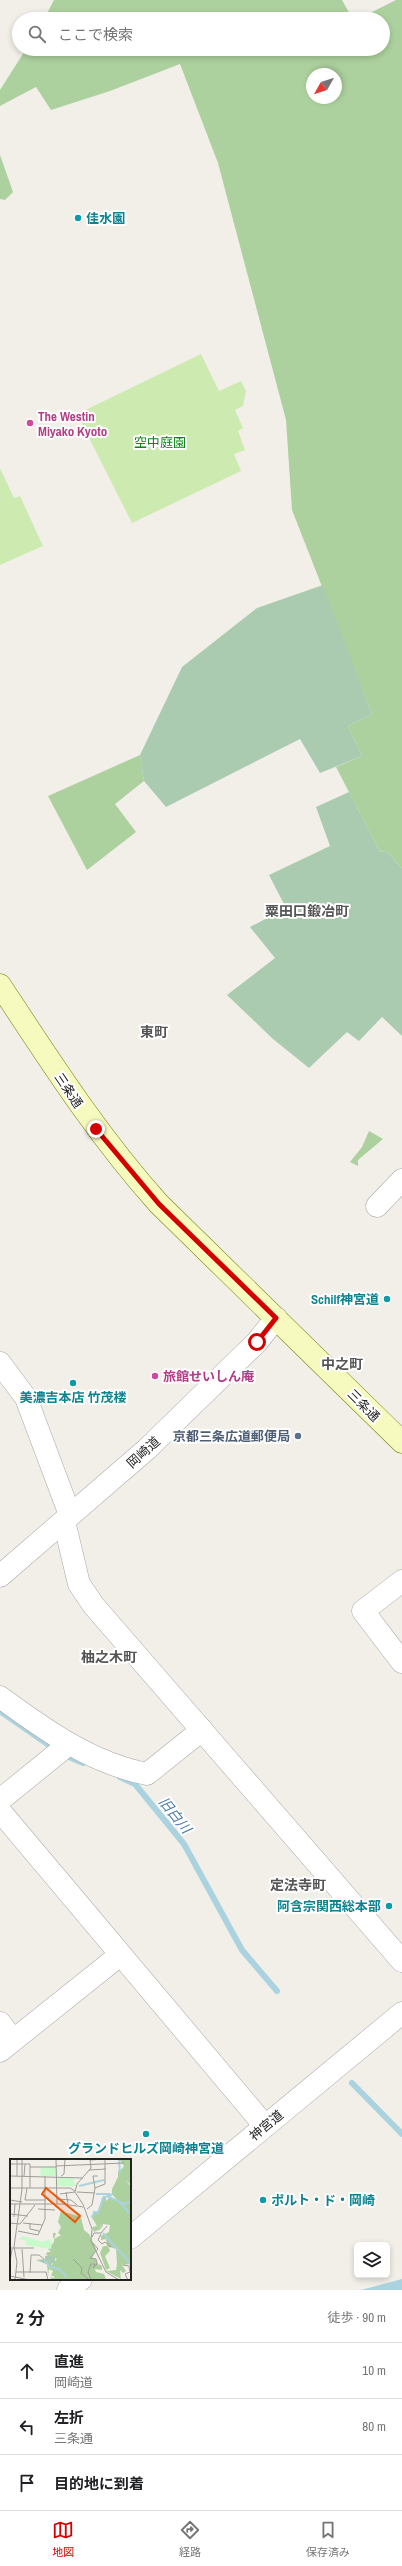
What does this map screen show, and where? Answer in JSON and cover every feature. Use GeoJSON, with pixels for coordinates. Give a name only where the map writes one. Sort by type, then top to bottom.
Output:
{"type":"FeatureCollection","features":[{"type":"Feature","properties":{"kind":"main road","name":"三条通"},"geometry":{"type":"LineString","coordinates":[[0,985],[70,1091],[125,1166],[159,1204],[402,1442]]}},
{"type":"Feature","properties":{"kind":"street"},"geometry":{"type":"LineString","coordinates":[[378,1206],[402,1180]]}},
{"type":"Feature","properties":{"kind":"street","name":"岡崎道"},"geometry":{"type":"LineString","coordinates":[[1,1573],[147,1449],[257,1342],[276,1318]]}},
{"type":"Feature","properties":{"kind":"street"},"geometry":{"type":"LineString","coordinates":[[0,1363],[26,1398],[67,1518],[79,1584],[94,1606],[402,1961]]}},
{"type":"Feature","properties":{"kind":"street"},"geometry":{"type":"LineString","coordinates":[[402,1580],[363,1611],[402,1662]]}},
{"type":"Feature","properties":{"kind":"street"},"geometry":{"type":"LineString","coordinates":[[0,1697],[54,1737],[62,1750],[99,1759],[127,1770],[147,1774],[202,1730]]}},
{"type":"Feature","properties":{"kind":"street"},"geometry":{"type":"LineString","coordinates":[[0,1800],[62,1750]]}},
{"type":"Feature","properties":{"kind":"street"},"geometry":{"type":"LineString","coordinates":[[0,1811],[265,2126]]}},
{"type":"Feature","properties":{"kind":"street"},"geometry":{"type":"LineString","coordinates":[[4,2038],[120,1954]]}},
{"type":"Feature","properties":{"kind":"street","name":"神宮道"},"geometry":{"type":"LineString","coordinates":[[131,2237],[402,2013]]}},
{"type":"Feature","properties":{"kind":"street"},"geometry":{"type":"LineString","coordinates":[[68,2290],[80,2280]]}},
{"type":"Feature","properties":{"kind":"green space"},"geometry":{"type":"Polygon","coordinates":[[[54,0],[342,0],[349,12],[48,12],[54,0]]]}},
{"type":"Feature","properties":{"kind":"green space"},"geometry":{"type":"Polygon","coordinates":[[[396,0],[402,0],[402,868],[386,851],[380,852],[336,767],[362,756],[348,726],[372,714],[292,510],[286,420],[218,163],[180,64],[110,91],[51,110],[36,87],[0,106],[0,90],[22,56],[390,56],[390,12],[372,12],[396,0]]]}},
{"type":"Feature","properties":{"kind":"green space"},"geometry":{"type":"Polygon","coordinates":[[[0,155],[13,192],[5,200],[0,199],[0,155]]]}},
{"type":"Feature","properties":{"kind":"green space","name":"空中庭園"},"geometry":{"type":"Polygon","coordinates":[[[201,354],[219,391],[241,381],[246,391],[243,406],[235,410],[243,428],[238,431],[245,450],[234,454],[241,471],[132,523],[77,414],[201,354]]]}},
{"type":"Feature","properties":{"kind":"green space"},"geometry":{"type":"Polygon","coordinates":[[[0,468],[14,498],[20,496],[43,546],[0,565],[0,468]]]}},
{"type":"Feature","properties":{"kind":"green space"},"geometry":{"type":"Polygon","coordinates":[[[323,585],[372,714],[348,726],[362,756],[320,773],[300,739],[166,807],[144,781],[140,755],[182,667],[257,608],[323,585]]]}},
{"type":"Feature","properties":{"kind":"green space"},"geometry":{"type":"Polygon","coordinates":[[[140,755],[144,781],[115,804],[136,832],[87,870],[48,796],[140,755]]]}},
{"type":"Feature","properties":{"kind":"green space"},"geometry":{"type":"Polygon","coordinates":[[[349,792],[380,852],[386,851],[402,868],[402,1036],[382,1017],[359,1041],[347,1032],[309,1068],[273,1039],[227,995],[275,958],[250,927],[286,908],[269,875],[330,846],[316,807],[349,792]]]}},
{"type":"Feature","properties":{"kind":"green space"},"geometry":{"type":"Polygon","coordinates":[[[369,1131],[383,1139],[358,1160],[358,1166],[350,1162],[362,1147],[369,1131]]]}},
{"type":"Feature","properties":{"kind":"water"},"geometry":{"type":"Polygon","coordinates":[[[402,2279],[402,2290],[361,2290],[402,2279]]]}},
{"type":"Feature","properties":{"kind":"waterway","name":"旧白川"},"geometry":{"type":"LineString","coordinates":[[0,1711],[56,1750]]}},
{"type":"Feature","properties":{"kind":"waterway","name":"旧白川"},"geometry":{"type":"LineString","coordinates":[[64,1755],[83,1763]]}},
{"type":"Feature","properties":{"kind":"waterway","name":"旧白川"},"geometry":{"type":"LineString","coordinates":[[120,1777],[135,1784],[184,1844],[242,1950],[277,1991]]}},
{"type":"Feature","properties":{"kind":"waterway","name":"旧白川"},"geometry":{"type":"LineString","coordinates":[[352,2083],[402,2134]]}},
{"type":"Feature","properties":{"kind":"place","name":"佳水園"},"geometry":{"type":"Point","coordinates":[78,218]}},
{"type":"Feature","properties":{"kind":"place","name":"The Westin Miyako Kyoto"},"geometry":{"type":"Point","coordinates":[30,423]}},
{"type":"Feature","properties":{"kind":"place","name":"Schilf神宮道"},"geometry":{"type":"Point","coordinates":[387,1299]}},
{"type":"Feature","properties":{"kind":"place","name":"旅館せいしん庵"},"geometry":{"type":"Point","coordinates":[155,1376]}},
{"type":"Feature","properties":{"kind":"place","name":"美濃吉本店 竹茂楼"},"geometry":{"type":"Point","coordinates":[73,1383]}},
{"type":"Feature","properties":{"kind":"place","name":"京都三条広道郵便局"},"geometry":{"type":"Point","coordinates":[298,1436]}},
{"type":"Feature","properties":{"kind":"place","name":"阿含宗関西総本部"},"geometry":{"type":"Point","coordinates":[389,1906]}},
{"type":"Feature","properties":{"kind":"place","name":"グランドヒルズ岡崎神宮道"},"geometry":{"type":"Point","coordinates":[146,2134]}},
{"type":"Feature","properties":{"kind":"place","name":"ポルト・ド・岡崎"},"geometry":{"type":"Point","coordinates":[263,2200]}},
{"type":"Feature","properties":{"kind":"district","name":"粟田口鍛冶町"},"geometry":{"type":"Point","coordinates":[307,911]}},
{"type":"Feature","properties":{"kind":"district","name":"東町"},"geometry":{"type":"Point","coordinates":[154,1032]}},
{"type":"Feature","properties":{"kind":"district","name":"中之町"},"geometry":{"type":"Point","coordinates":[342,1364]}},
{"type":"Feature","properties":{"kind":"district","name":"柚之木町"},"geometry":{"type":"Point","coordinates":[109,1657]}},
{"type":"Feature","properties":{"kind":"district","name":"定法寺町"},"geometry":{"type":"Point","coordinates":[298,1885]}},
{"type":"Feature","properties":{"kind":"route"},"geometry":{"type":"LineString","coordinates":[[96,1129],[125,1166],[159,1204],[276,1318],[257,1342]]}}]}
